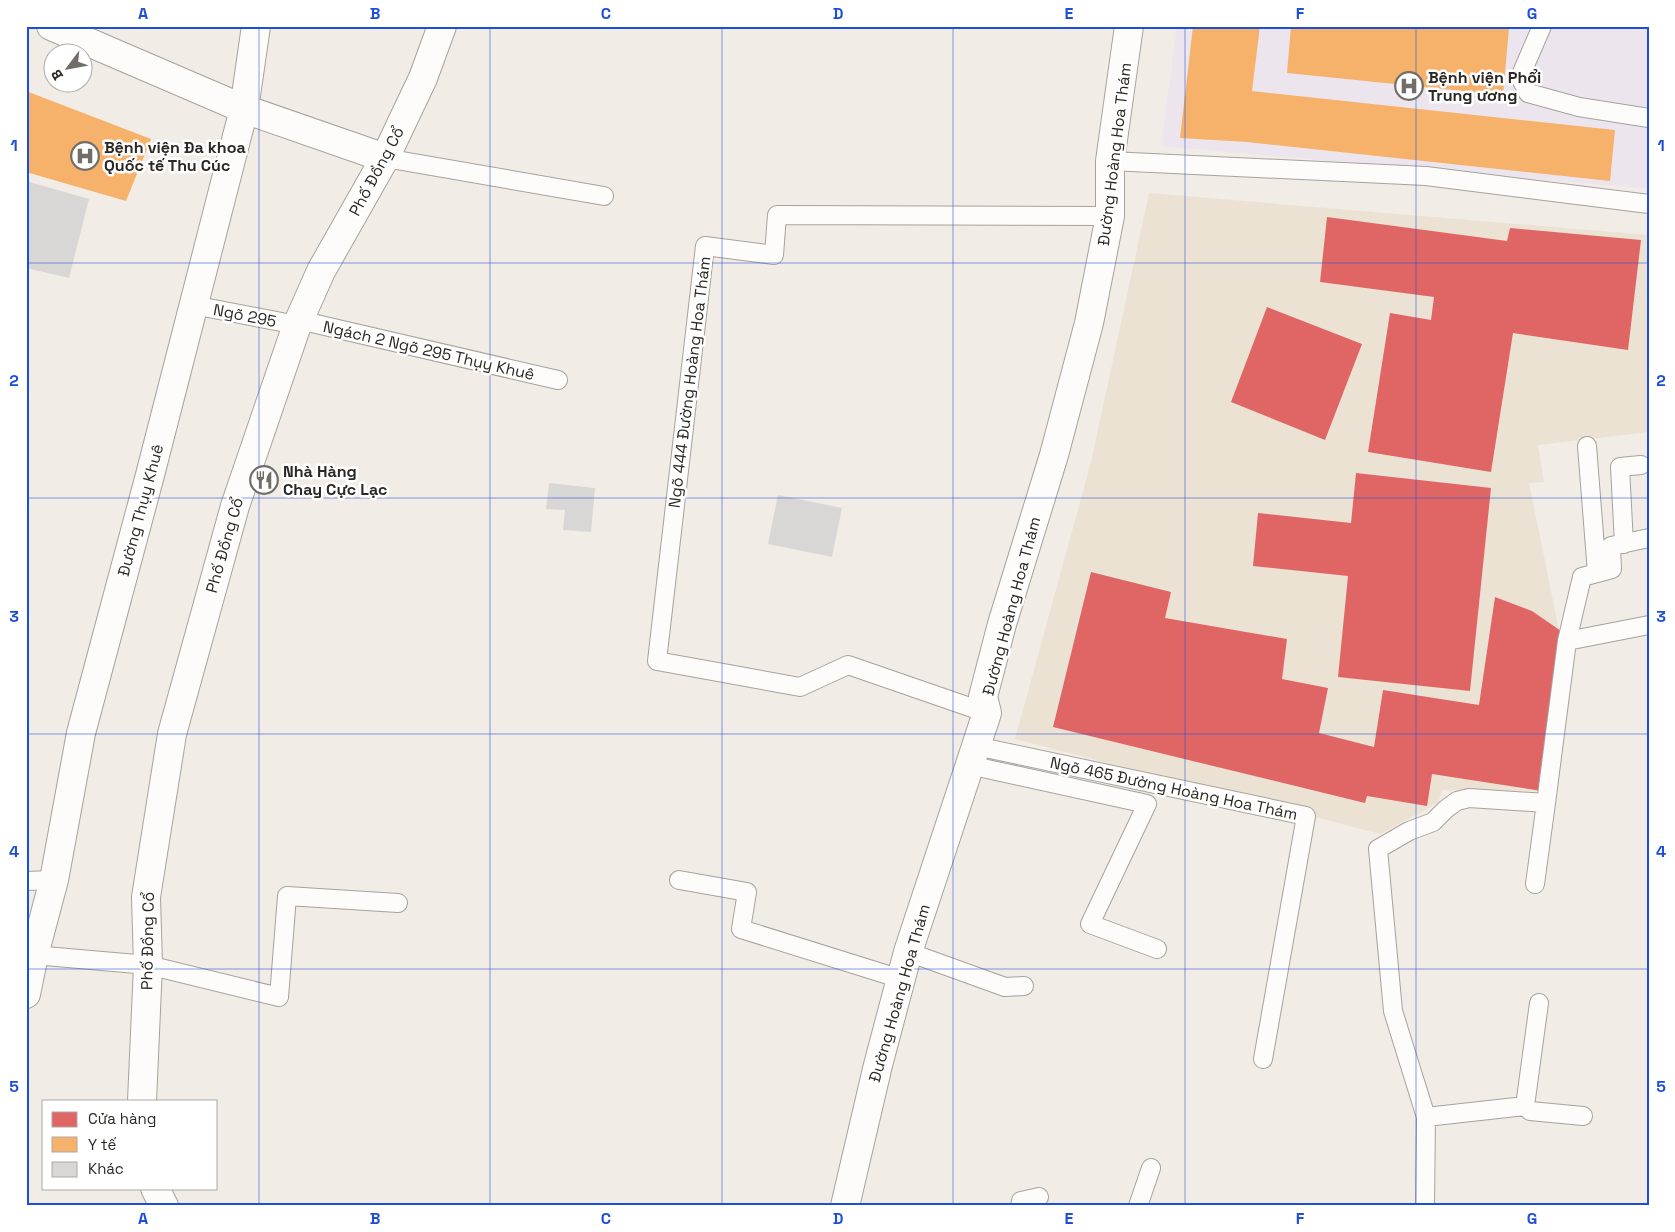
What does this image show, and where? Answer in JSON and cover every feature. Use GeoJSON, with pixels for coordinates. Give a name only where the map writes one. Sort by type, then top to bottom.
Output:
{"type":"FeatureCollection","features":[{"type":"Feature","properties":{"kind":"main road"},"geometry":{"type":"LineString","coordinates":[[51,26],[244,109],[385,158]]}},
{"type":"Feature","properties":{"kind":"main road","name":"Đường Thụy Khuê"},"geometry":{"type":"LineString","coordinates":[[26,994],[34,955],[54,880],[81,733],[244,109],[256,26]]}},
{"type":"Feature","properties":{"kind":"main road","name":"Phố Đồng Cổ"},"geometry":{"type":"LineString","coordinates":[[142,1100],[148,965],[146,897],[172,734],[235,506],[298,322],[321,271],[385,158],[423,78],[442,26]]}},
{"type":"Feature","properties":{"kind":"main road","name":"Đường Hoàng Hoa Thám"},"geometry":{"type":"LineString","coordinates":[[846,1206],[878,1065],[908,952],[987,713],[984,697],[1002,624],[1054,455],[1086,332],[1110,216],[1110,162],[1130,26]]}},
{"type":"Feature","properties":{"kind":"main road"},"geometry":{"type":"LineString","coordinates":[[156,1190],[164,1206]]}},
{"type":"Feature","properties":{"kind":"lane"},"geometry":{"type":"LineString","coordinates":[[1542,26],[1520,77],[1528,94],[1579,107],[1649,118]]}},
{"type":"Feature","properties":{"kind":"lane"},"geometry":{"type":"LineString","coordinates":[[385,158],[604,196]]}},
{"type":"Feature","properties":{"kind":"lane"},"geometry":{"type":"LineString","coordinates":[[1110,162],[1426,176],[1649,204]]}},
{"type":"Feature","properties":{"kind":"lane","name":"Ngõ 444 Đường Hoàng Hoa Thám"},"geometry":{"type":"LineString","coordinates":[[987,713],[848,665],[800,687],[657,661],[706,246],[774,255],[777,215],[1110,216]]}},
{"type":"Feature","properties":{"kind":"lane","name":"Ngõ 295"},"geometry":{"type":"LineString","coordinates":[[193,305],[298,322]]}},
{"type":"Feature","properties":{"kind":"lane","name":"Ngách 2 Ngõ 295 Thụy Khuê"},"geometry":{"type":"LineString","coordinates":[[298,322],[558,380]]}},
{"type":"Feature","properties":{"kind":"lane"},"geometry":{"type":"LineString","coordinates":[[1587,446],[1597,573]]}},
{"type":"Feature","properties":{"kind":"lane"},"geometry":{"type":"LineString","coordinates":[[1624,544],[1620,467],[1640,465]]}},
{"type":"Feature","properties":{"kind":"lane"},"geometry":{"type":"LineString","coordinates":[[1535,884],[1567,641],[1582,577],[1612,569],[1611,546],[1649,538]]}},
{"type":"Feature","properties":{"kind":"lane"},"geometry":{"type":"LineString","coordinates":[[1567,641],[1649,625]]}},
{"type":"Feature","properties":{"kind":"lane"},"geometry":{"type":"LineString","coordinates":[[973,755],[1147,804],[1090,924],[1157,949]]}},
{"type":"Feature","properties":{"kind":"lane","name":"Ngõ 465 Đường Hoàng Hoa Thám"},"geometry":{"type":"LineString","coordinates":[[973,755],[1306,816],[1263,1059]]}},
{"type":"Feature","properties":{"kind":"lane"},"geometry":{"type":"LineString","coordinates":[[1425,1206],[1426,1116],[1393,1011],[1378,849],[1409,831],[1433,822],[1457,801],[1469,798],[1546,803]]}},
{"type":"Feature","properties":{"kind":"lane"},"geometry":{"type":"LineString","coordinates":[[26,881],[54,880]]}},
{"type":"Feature","properties":{"kind":"lane"},"geometry":{"type":"LineString","coordinates":[[679,880],[747,892],[740,929],[901,979]]}},
{"type":"Feature","properties":{"kind":"lane"},"geometry":{"type":"LineString","coordinates":[[34,955],[148,965],[279,997],[287,896],[398,902]]}},
{"type":"Feature","properties":{"kind":"lane"},"geometry":{"type":"LineString","coordinates":[[908,952],[1005,987],[1024,986]]}},
{"type":"Feature","properties":{"kind":"lane"},"geometry":{"type":"LineString","coordinates":[[1525,1106],[1539,1003]]}},
{"type":"Feature","properties":{"kind":"lane"},"geometry":{"type":"LineString","coordinates":[[1426,1116],[1525,1106]]}},
{"type":"Feature","properties":{"kind":"lane"},"geometry":{"type":"LineString","coordinates":[[1525,1106],[1530,1111],[1583,1116]]}},
{"type":"Feature","properties":{"kind":"lane"},"geometry":{"type":"LineString","coordinates":[[1138,1206],[1151,1168]]}},
{"type":"Feature","properties":{"kind":"lane"},"geometry":{"type":"LineString","coordinates":[[1020,1206],[1021,1201],[1039,1197]]}},
{"type":"Feature","properties":{"kind":"shaded area","name":"Bệnh viện Phổi Trung ương"},"geometry":{"type":"Polygon","coordinates":[[[1177,26],[1649,26],[1649,189],[1161,146],[1177,26]]]}},
{"type":"Feature","properties":{"kind":"shaded area"},"geometry":{"type":"Polygon","coordinates":[[[1149,193],[1649,235],[1649,432],[1538,445],[1544,482],[1529,483],[1559,630],[1540,791],[1442,790],[1438,803],[1380,834],[1015,739],[1091,462],[1149,193]]]}},
{"type":"Feature","properties":{"kind":"building: Cửa hàng"},"geometry":{"type":"Polygon","coordinates":[[[1327,217],[1507,241],[1510,228],[1641,240],[1628,350],[1513,333],[1491,472],[1368,452],[1390,313],[1431,320],[1434,297],[1320,282],[1327,217]]]}},
{"type":"Feature","properties":{"kind":"building: Cửa hàng"},"geometry":{"type":"Polygon","coordinates":[[[1267,307],[1362,344],[1325,440],[1231,402],[1267,307]]]}},
{"type":"Feature","properties":{"kind":"building: Cửa hàng"},"geometry":{"type":"Polygon","coordinates":[[[1356,473],[1491,488],[1470,691],[1338,677],[1348,576],[1253,566],[1258,513],[1351,523],[1356,473]]]}},
{"type":"Feature","properties":{"kind":"building: Cửa hàng"},"geometry":{"type":"Polygon","coordinates":[[[1091,572],[1171,592],[1165,618],[1287,639],[1282,679],[1328,688],[1319,733],[1374,747],[1383,690],[1479,705],[1495,597],[1532,611],[1561,631],[1542,791],[1432,774],[1427,806],[1367,796],[1365,803],[1053,727],[1091,572]]]}},
{"type":"Feature","properties":{"kind":"building: Y tế"},"geometry":{"type":"Polygon","coordinates":[[[1193,26],[1260,26],[1252,91],[1615,130],[1610,181],[1247,142],[1180,138],[1193,26]]]}},
{"type":"Feature","properties":{"kind":"building: Y tế"},"geometry":{"type":"Polygon","coordinates":[[[1291,26],[1493,26],[1509,28],[1503,95],[1287,73],[1291,26]]]}},
{"type":"Feature","properties":{"kind":"building: Y tế","name":"Bệnh viện Đa khoa Quốc tế Thu Cúc"},"geometry":{"type":"Polygon","coordinates":[[[26,91],[151,139],[126,201],[26,172],[26,91]]]}},
{"type":"Feature","properties":{"kind":"building: Khác"},"geometry":{"type":"Polygon","coordinates":[[[26,181],[89,199],[69,278],[26,268],[26,181]]]}},
{"type":"Feature","properties":{"kind":"building: Khác"},"geometry":{"type":"Polygon","coordinates":[[[549,483],[595,488],[591,532],[563,530],[565,510],[546,509],[549,483]]]}},
{"type":"Feature","properties":{"kind":"building: Khác"},"geometry":{"type":"Polygon","coordinates":[[[778,495],[842,508],[832,557],[768,544],[778,495]]]}},
{"type":"Feature","properties":{"kind":"place","name":"Bệnh viện Phổi Trung ương"},"geometry":{"type":"Point","coordinates":[1409,86]}},
{"type":"Feature","properties":{"kind":"place","name":"Bệnh viện Đa khoa Quốc tế Thu Cúc"},"geometry":{"type":"Point","coordinates":[85,156]}},
{"type":"Feature","properties":{"kind":"place","name":"Nhà Hàng Chay Cực Lạc"},"geometry":{"type":"Point","coordinates":[264,480]}}]}
